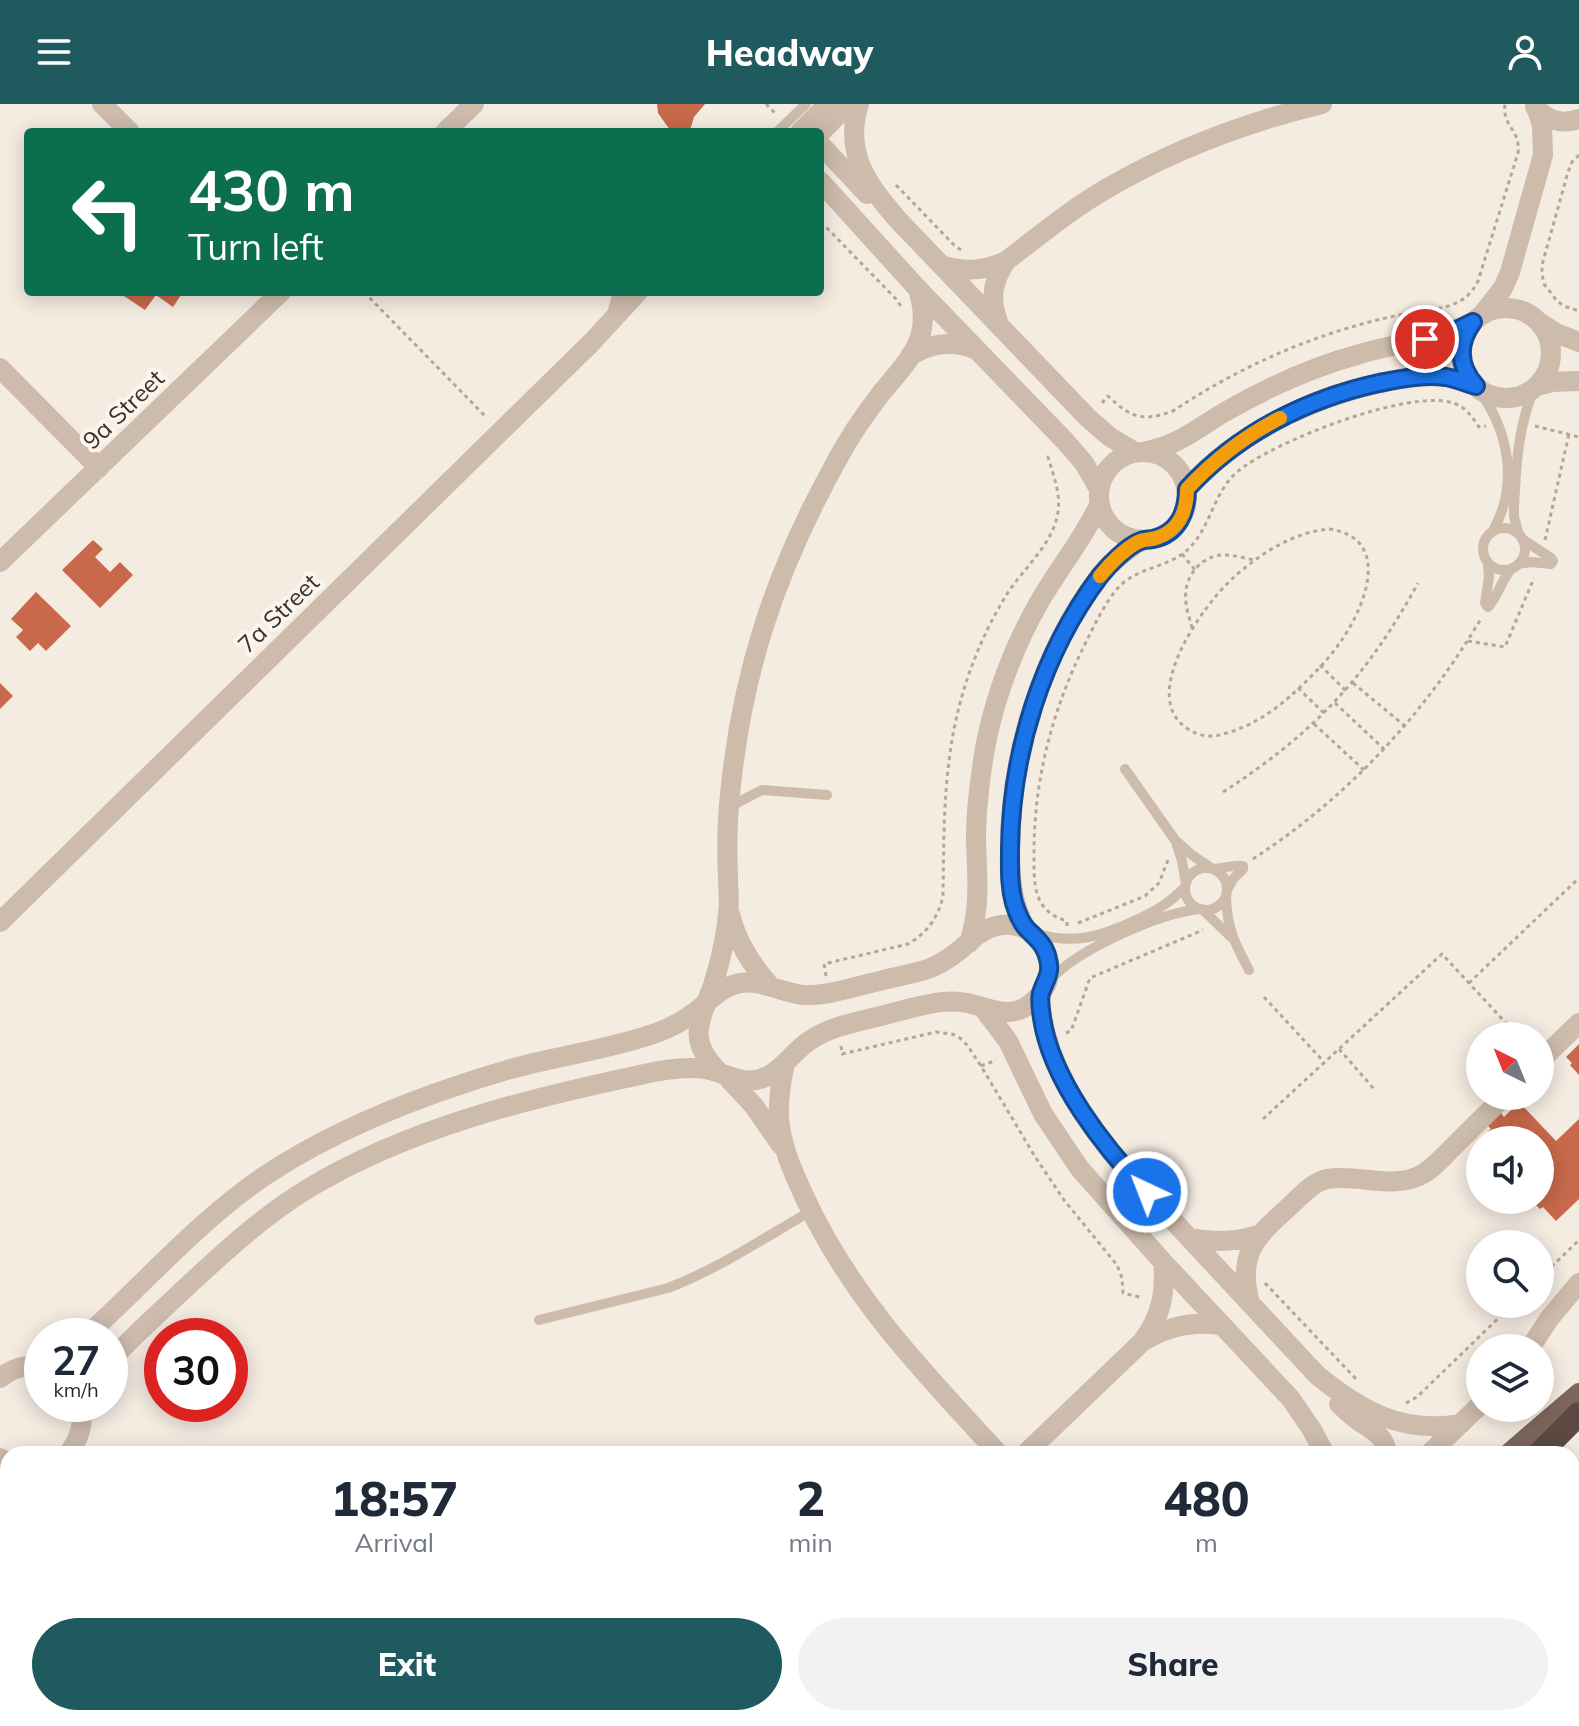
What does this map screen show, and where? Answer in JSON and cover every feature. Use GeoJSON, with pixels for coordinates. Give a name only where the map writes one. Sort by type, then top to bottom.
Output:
{"type":"FeatureCollection","features":[{"type":"Feature","properties":{"kind":"highway"},"geometry":{"type":"LineString","coordinates":[[1547,1446],[1579,1414]]}},
{"type":"Feature","properties":{"kind":"main road"},"geometry":{"type":"LineString","coordinates":[[1517,1446],[1579,1393]]}},
{"type":"Feature","properties":{"kind":"street"},"geometry":{"type":"LineString","coordinates":[[102,104],[126,128]]}},
{"type":"Feature","properties":{"kind":"street"},"geometry":{"type":"LineString","coordinates":[[810,128],[828,104]]}},
{"type":"Feature","properties":{"kind":"street"},"geometry":{"type":"LineString","coordinates":[[813,128],[849,104]]}},
{"type":"Feature","properties":{"kind":"street"},"geometry":{"type":"LineString","coordinates":[[824,186],[1084,463],[1099,497],[1104,518],[1113,530],[1140,541],[1166,535],[1176,526],[1187,502],[1187,489],[1178,467],[1158,454],[1141,452],[1110,437],[1088,418],[878,197],[862,171],[855,142],[859,104]]}},
{"type":"Feature","properties":{"kind":"street"},"geometry":{"type":"LineString","coordinates":[[944,266],[976,270],[997,265],[1058,220],[1154,163],[1205,141],[1322,104]]}},
{"type":"Feature","properties":{"kind":"street"},"geometry":{"type":"LineString","coordinates":[[1533,106],[1546,118],[1558,122],[1579,119]]}},
{"type":"Feature","properties":{"kind":"street"},"geometry":{"type":"LineString","coordinates":[[1477,388],[1463,367],[1462,343],[1466,332],[1503,288],[1510,272],[1543,155],[1542,125],[1533,106]]}},
{"type":"Feature","properties":{"kind":"street"},"geometry":{"type":"LineString","coordinates":[[448,128],[461,108]]}},
{"type":"Feature","properties":{"kind":"street"},"geometry":{"type":"LineString","coordinates":[[824,148],[863,191],[898,220]]}},
{"type":"Feature","properties":{"kind":"street"},"geometry":{"type":"LineString","coordinates":[[824,206],[838,212],[871,239]]}},
{"type":"Feature","properties":{"kind":"street"},"geometry":{"type":"LineString","coordinates":[[1001,326],[993,304],[993,293],[995,281],[1006,261]]}},
{"type":"Feature","properties":{"kind":"street"},"geometry":{"type":"LineString","coordinates":[[771,987],[740,944],[729,910],[729,807],[735,746],[746,685],[762,625],[783,567],[809,511],[838,457],[916,346],[923,324],[918,289]]}},
{"type":"Feature","properties":{"kind":"street","name":"9a Street"},"geometry":{"type":"LineString","coordinates":[[0,562],[277,296]]}},
{"type":"Feature","properties":{"kind":"street","name":"7a Street"},"geometry":{"type":"LineString","coordinates":[[0,922],[501,432],[634,296]]}},
{"type":"Feature","properties":{"kind":"street","name":"7a Street"},"geometry":{"type":"LineString","coordinates":[[592,342],[648,296]]}},
{"type":"Feature","properties":{"kind":"street"},"geometry":{"type":"LineString","coordinates":[[969,943],[978,901],[978,799],[985,746],[999,695],[1017,645],[1041,598],[1079,543],[1099,497],[1103,476],[1111,465],[1122,457],[1176,443],[1252,397],[1319,367],[1389,346],[1442,335],[1503,308],[1524,311],[1556,333],[1579,342]]}},
{"type":"Feature","properties":{"kind":"street"},"geometry":{"type":"LineString","coordinates":[[1187,489],[1243,440],[1328,397],[1372,385],[1428,376],[1460,380],[1500,398],[1523,395],[1535,387],[1550,363],[1551,349],[1542,324]]}},
{"type":"Feature","properties":{"kind":"street"},"geometry":{"type":"LineString","coordinates":[[910,356],[942,344],[965,345],[976,350]]}},
{"type":"Feature","properties":{"kind":"street"},"geometry":{"type":"LineString","coordinates":[[0,368],[99,468]]}},
{"type":"Feature","properties":{"kind":"street"},"geometry":{"type":"LineString","coordinates":[[1535,387],[1552,382],[1579,381]]}},
{"type":"Feature","properties":{"kind":"street"},"geometry":{"type":"LineString","coordinates":[[1028,930],[1014,902],[1011,887],[1010,828],[1015,783],[1036,696],[1074,615],[1108,567],[1140,541]]}},
{"type":"Feature","properties":{"kind":"street"},"geometry":{"type":"LineString","coordinates":[[729,910],[718,967],[700,1018],[698,1033],[701,1048],[708,1062],[759,1114],[785,1151],[811,1211],[872,1310],[992,1446]]}},
{"type":"Feature","properties":{"kind":"street"},"geometry":{"type":"LineString","coordinates":[[105,1318],[203,1225],[262,1177],[364,1123],[463,1084],[659,1032],[691,1015],[729,986],[743,982],[801,995],[830,992],[928,969],[950,958],[989,927],[1014,925],[1028,930],[1045,949],[1049,972],[1042,1018],[1047,1041],[1072,1096],[1106,1146],[1317,1375],[1336,1401],[1380,1435],[1386,1446]]}},
{"type":"Feature","properties":{"kind":"street"},"geometry":{"type":"LineString","coordinates":[[128,1343],[253,1227],[281,1206],[344,1169],[430,1131],[548,1095],[666,1070],[700,1068],[745,1082],[760,1080],[774,1074],[808,1041],[837,1027],[943,1002],[957,1001],[1008,1013],[1031,1004],[1044,989]]}},
{"type":"Feature","properties":{"kind":"street"},"geometry":{"type":"LineString","coordinates":[[983,1008],[1001,1029],[1043,1114],[1087,1178],[1220,1325],[1316,1421],[1334,1446]]}},
{"type":"Feature","properties":{"kind":"street"},"geometry":{"type":"LineString","coordinates":[[1554,1047],[1579,1023]]}},
{"type":"Feature","properties":{"kind":"street"},"geometry":{"type":"LineString","coordinates":[[785,1063],[779,1098],[785,1151]]}},
{"type":"Feature","properties":{"kind":"street"},"geometry":{"type":"LineString","coordinates":[[1250,1303],[1246,1290],[1247,1263],[1258,1235],[1312,1186],[1340,1178],[1400,1181],[1417,1177],[1425,1173],[1490,1110]]}},
{"type":"Feature","properties":{"kind":"street"},"geometry":{"type":"LineString","coordinates":[[1190,1238],[1229,1242],[1258,1235]]}},
{"type":"Feature","properties":{"kind":"street"},"geometry":{"type":"LineString","coordinates":[[1033,1446],[1151,1330],[1162,1303],[1163,1262]]}},
{"type":"Feature","properties":{"kind":"street"},"geometry":{"type":"LineString","coordinates":[[1540,1334],[1579,1283]]}},
{"type":"Feature","properties":{"kind":"street"},"geometry":{"type":"LineString","coordinates":[[1142,1342],[1155,1334],[1184,1325],[1220,1325]]}},
{"type":"Feature","properties":{"kind":"street"},"geometry":{"type":"LineString","coordinates":[[0,1378],[24,1367]]}},
{"type":"Feature","properties":{"kind":"street"},"geometry":{"type":"LineString","coordinates":[[1317,1375],[1352,1402],[1391,1420],[1433,1427],[1461,1424]]}},
{"type":"Feature","properties":{"kind":"street"},"geometry":{"type":"LineString","coordinates":[[1291,1399],[1320,1446]]}},
{"type":"Feature","properties":{"kind":"street"},"geometry":{"type":"LineString","coordinates":[[1438,1446],[1466,1419]]}},
{"type":"Feature","properties":{"kind":"street"},"geometry":{"type":"LineString","coordinates":[[74,1446],[82,1422]]}},
{"type":"Feature","properties":{"kind":"street"},"geometry":{"type":"LineString","coordinates":[[82,1429],[88,1446]]}},
{"type":"Feature","properties":{"kind":"lane"},"geometry":{"type":"LineString","coordinates":[[781,128],[806,104]]}},
{"type":"Feature","properties":{"kind":"lane"},"geometry":{"type":"LineString","coordinates":[[610,322],[617,296]]}},
{"type":"Feature","properties":{"kind":"lane"},"geometry":{"type":"LineString","coordinates":[[1493,531],[1507,529],[1553,561],[1499,569],[1484,556],[1484,542],[1505,505],[1522,422],[1535,387]]}},
{"type":"Feature","properties":{"kind":"lane"},"geometry":{"type":"LineString","coordinates":[[1477,388],[1499,423],[1513,470],[1514,517],[1524,553],[1502,581],[1488,607],[1485,603],[1488,562]]}},
{"type":"Feature","properties":{"kind":"lane"},"geometry":{"type":"LineString","coordinates":[[1125,769],[1177,845],[1189,900],[1233,939]]}},
{"type":"Feature","properties":{"kind":"lane"},"geometry":{"type":"LineString","coordinates":[[729,807],[770,789],[827,795]]}},
{"type":"Feature","properties":{"kind":"lane"},"geometry":{"type":"LineString","coordinates":[[1177,845],[1225,880],[1233,939],[1249,970]]}},
{"type":"Feature","properties":{"kind":"lane"},"geometry":{"type":"LineString","coordinates":[[1028,930],[1054,938],[1078,939],[1101,935],[1129,927],[1179,912],[1209,909],[1223,901],[1243,866],[1193,872],[1186,885],[1163,907],[1129,927],[1083,953],[1064,966],[1044,989]]}},
{"type":"Feature","properties":{"kind":"lane"},"geometry":{"type":"LineString","coordinates":[[539,1320],[683,1282],[811,1211]]}},
{"type":"Feature","properties":{"kind":"path"},"geometry":{"type":"LineString","coordinates":[[1088,418],[1108,396],[1124,412],[1134,415],[1154,417],[1173,411],[1236,373],[1310,340],[1376,319],[1450,306],[1465,298],[1478,281],[1518,153],[1516,133],[1504,115],[1505,104]]}},
{"type":"Feature","properties":{"kind":"path"},"geometry":{"type":"LineString","coordinates":[[1579,155],[1568,172],[1542,265],[1544,284],[1550,294],[1564,306],[1579,311]]}},
{"type":"Feature","properties":{"kind":"path"},"geometry":{"type":"LineString","coordinates":[[891,180],[954,245],[968,251]]}},
{"type":"Feature","properties":{"kind":"path"},"geometry":{"type":"LineString","coordinates":[[824,226],[904,311]]}},
{"type":"Feature","properties":{"kind":"path"},"geometry":{"type":"LineString","coordinates":[[368,296],[501,432]]}},
{"type":"Feature","properties":{"kind":"path"},"geometry":{"type":"LineString","coordinates":[[1177,845],[1168,857],[1159,883],[1145,896],[1067,927],[1067,921],[1058,919],[1044,907],[1035,890],[1036,794],[1052,727],[1077,659],[1113,593],[1140,571],[1182,554],[1202,534],[1214,502],[1236,473],[1304,434],[1357,416],[1426,401],[1457,404],[1471,415],[1479,427],[1499,423]]}},
{"type":"Feature","properties":{"kind":"path"},"geometry":{"type":"LineString","coordinates":[[1522,422],[1579,437]]}},
{"type":"Feature","properties":{"kind":"path"},"geometry":{"type":"LineString","coordinates":[[830,992],[824,964],[908,944],[928,929],[940,908],[943,896],[945,784],[956,717],[976,654],[991,624],[1007,594],[1048,541],[1057,516],[1058,493],[1048,457],[1065,441]]}},
{"type":"Feature","properties":{"kind":"path"},"geometry":{"type":"LineString","coordinates":[[1319,530],[1339,530],[1349,534],[1363,548],[1369,578],[1354,619],[1339,644],[1270,713],[1220,735],[1190,731],[1171,709],[1168,689],[1181,652],[1192,629],[1219,591],[1256,560],[1297,536],[1319,530]]}},
{"type":"Feature","properties":{"kind":"path"},"geometry":{"type":"LineString","coordinates":[[1182,554],[1195,570]]}},
{"type":"Feature","properties":{"kind":"path"},"geometry":{"type":"LineString","coordinates":[[1192,629],[1186,589],[1195,570],[1207,559],[1223,555],[1256,560]]}},
{"type":"Feature","properties":{"kind":"path"},"geometry":{"type":"LineString","coordinates":[[1223,792],[1286,749],[1335,703],[1389,635],[1418,583]]}},
{"type":"Feature","properties":{"kind":"path"},"geometry":{"type":"LineString","coordinates":[[1243,866],[1308,819],[1384,749],[1445,675],[1488,607]]}},
{"type":"Feature","properties":{"kind":"path"},"geometry":{"type":"LineString","coordinates":[[1320,665],[1346,691]]}},
{"type":"Feature","properties":{"kind":"path"},"geometry":{"type":"LineString","coordinates":[[1353,683],[1405,726]]}},
{"type":"Feature","properties":{"kind":"path"},"geometry":{"type":"LineString","coordinates":[[1298,688],[1324,713]]}},
{"type":"Feature","properties":{"kind":"path"},"geometry":{"type":"LineString","coordinates":[[1335,703],[1384,749]]}},
{"type":"Feature","properties":{"kind":"path"},"geometry":{"type":"LineString","coordinates":[[1314,724],[1364,770]]}},
{"type":"Feature","properties":{"kind":"path"},"geometry":{"type":"LineString","coordinates":[[1469,983],[1579,878]]}},
{"type":"Feature","properties":{"kind":"path"},"geometry":{"type":"LineString","coordinates":[[1047,1041],[1071,1031],[1090,978],[1218,924]]}},
{"type":"Feature","properties":{"kind":"path"},"geometry":{"type":"LineString","coordinates":[[1263,1119],[1442,954],[1505,1022]]}},
{"type":"Feature","properties":{"kind":"path"},"geometry":{"type":"LineString","coordinates":[[1264,997],[1324,1062]]}},
{"type":"Feature","properties":{"kind":"path"},"geometry":{"type":"LineString","coordinates":[[837,1027],[842,1054],[927,1033],[944,1032],[960,1038],[981,1066],[1064,1200],[1117,1265],[1123,1293],[1162,1303]]}},
{"type":"Feature","properties":{"kind":"path"},"geometry":{"type":"LineString","coordinates":[[1339,1049],[1374,1089]]}},
{"type":"Feature","properties":{"kind":"path"},"geometry":{"type":"LineString","coordinates":[[981,1066],[1014,1054]]}},
{"type":"Feature","properties":{"kind":"path"},"geometry":{"type":"LineString","coordinates":[[1554,1264],[1579,1240]]}},
{"type":"Feature","properties":{"kind":"path"},"geometry":{"type":"LineString","coordinates":[[1247,1263],[1362,1385]]}},
{"type":"Feature","properties":{"kind":"path"},"geometry":{"type":"LineString","coordinates":[[1404,1404],[1417,1397],[1499,1318]]}},
{"type":"Feature","properties":{"kind":"building"},"geometry":{"type":"Polygon","coordinates":[[[657,104],[705,104],[694,117],[691,128],[669,128],[658,113],[657,104]]]}},
{"type":"Feature","properties":{"kind":"building"},"geometry":{"type":"Polygon","coordinates":[[[124,296],[155,296],[145,310],[124,296]]]}},
{"type":"Feature","properties":{"kind":"building"},"geometry":{"type":"Polygon","coordinates":[[[157,296],[180,296],[173,307],[157,296]]]}},
{"type":"Feature","properties":{"kind":"building"},"geometry":{"type":"Polygon","coordinates":[[[93,540],[103,549],[95,557],[110,572],[120,562],[133,575],[100,608],[62,570],[93,540]]]}},
{"type":"Feature","properties":{"kind":"building"},"geometry":{"type":"Polygon","coordinates":[[[36,592],[71,626],[46,651],[38,643],[30,651],[16,637],[23,630],[11,619],[36,592]]]}},
{"type":"Feature","properties":{"kind":"building"},"geometry":{"type":"Polygon","coordinates":[[[0,683],[13,696],[0,709],[0,683]]]}},
{"type":"Feature","properties":{"kind":"building"},"geometry":{"type":"Polygon","coordinates":[[[1579,1044],[1579,1075],[1566,1057],[1579,1044]]]}},
{"type":"Feature","properties":{"kind":"building"},"geometry":{"type":"Polygon","coordinates":[[[1511,1110],[1527,1110],[1542,1126],[1488,1126],[1501,1113],[1504,1117],[1511,1110]]]}},
{"type":"Feature","properties":{"kind":"building"},"geometry":{"type":"Polygon","coordinates":[[[1579,1119],[1579,1199],[1556,1221],[1550,1214],[1554,1214],[1554,1139],[1556,1141],[1579,1119]]]}},
{"type":"Feature","properties":{"kind":"slow traffic"},"geometry":{"type":"LineString","coordinates":[[1100,576],[1140,541],[1166,535],[1183,515],[1187,489],[1196,479],[1243,440],[1280,418]]}},
{"type":"Feature","properties":{"kind":"route"},"geometry":{"type":"LineString","coordinates":[[1147,1192],[1088,1122],[1059,1069],[1047,1041],[1041,1007],[1040,995],[1047,984],[1049,960],[1039,939],[1026,929],[1014,902],[1010,873],[1010,828],[1015,783],[1036,696],[1074,615],[1099,578],[1140,541],[1166,535],[1176,526],[1187,502],[1187,489],[1206,469],[1243,440],[1299,409],[1361,387],[1428,376],[1460,380],[1476,386],[1463,367],[1461,355],[1462,343],[1473,322],[1425,339]]}}]}
